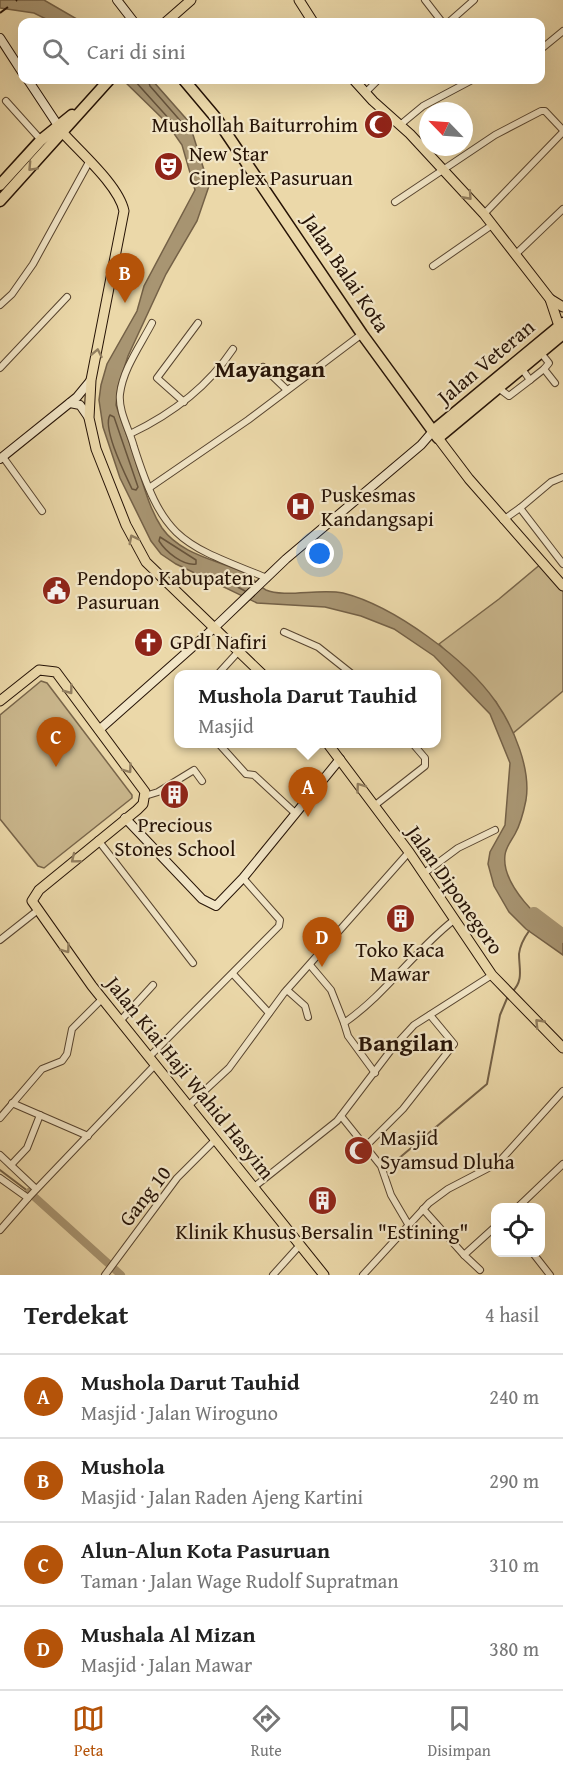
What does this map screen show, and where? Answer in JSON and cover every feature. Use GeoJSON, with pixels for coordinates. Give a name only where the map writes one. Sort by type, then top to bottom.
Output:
{"type":"FeatureCollection","features":[{"type":"Feature","properties":{"kind":"highway"},"geometry":{"type":"LineString","coordinates":[[0,201],[60,129],[104,84]]}},
{"type":"Feature","properties":{"kind":"highway","name":"Jalan Balai Kota"},"geometry":{"type":"LineString","coordinates":[[187,84],[216,118],[362,334],[436,434]]}},
{"type":"Feature","properties":{"kind":"highway"},"geometry":{"type":"LineString","coordinates":[[0,185],[40,141],[60,129]]}},
{"type":"Feature","properties":{"kind":"highway","name":"Jalan Veteran"},"geometry":{"type":"LineString","coordinates":[[496,385],[522,369],[561,330]]}},
{"type":"Feature","properties":{"kind":"highway","name":"Jalan Veteran"},"geometry":{"type":"LineString","coordinates":[[436,434],[561,330]]}},
{"type":"Feature","properties":{"kind":"main road"},"geometry":{"type":"LineString","coordinates":[[171,18],[191,0]]}},
{"type":"Feature","properties":{"kind":"main road"},"geometry":{"type":"LineString","coordinates":[[299,0],[311,18]]}},
{"type":"Feature","properties":{"kind":"main road"},"geometry":{"type":"LineString","coordinates":[[357,84],[444,170],[484,214],[550,299],[561,330]]}},
{"type":"Feature","properties":{"kind":"main road"},"geometry":{"type":"LineString","coordinates":[[60,129],[119,197],[124,211],[91,380],[89,418],[96,449],[126,525],[146,562],[257,670]]}},
{"type":"Feature","properties":{"kind":"main road"},"geometry":{"type":"LineString","coordinates":[[550,299],[563,307]]}},
{"type":"Feature","properties":{"kind":"main road"},"geometry":{"type":"LineString","coordinates":[[436,434],[503,520],[562,582]]}},
{"type":"Feature","properties":{"kind":"main road"},"geometry":{"type":"LineString","coordinates":[[0,701],[30,677],[45,669],[56,672],[99,730],[145,796],[137,810],[98,840]]}},
{"type":"Feature","properties":{"kind":"main road","name":"Jalan Diponegoro"},"geometry":{"type":"LineString","coordinates":[[331,748],[409,852],[492,975],[563,1048]]}},
{"type":"Feature","properties":{"kind":"main road","name":"Jalan Kiai Haji Wahid Hasyim"},"geometry":{"type":"LineString","coordinates":[[98,840],[39,890],[33,901],[152,1061],[324,1275]]}},
{"type":"Feature","properties":{"kind":"street"},"geometry":{"type":"LineString","coordinates":[[117,0],[131,18]]}},
{"type":"Feature","properties":{"kind":"street"},"geometry":{"type":"LineString","coordinates":[[424,0],[439,18]]}},
{"type":"Feature","properties":{"kind":"street"},"geometry":{"type":"LineString","coordinates":[[454,18],[474,0]]}},
{"type":"Feature","properties":{"kind":"street"},"geometry":{"type":"LineString","coordinates":[[545,46],[563,31]]}},
{"type":"Feature","properties":{"kind":"street"},"geometry":{"type":"LineString","coordinates":[[0,38],[18,66]]}},
{"type":"Feature","properties":{"kind":"street"},"geometry":{"type":"LineString","coordinates":[[31,84],[60,129]]}},
{"type":"Feature","properties":{"kind":"street"},"geometry":{"type":"LineString","coordinates":[[365,93],[374,84]]}},
{"type":"Feature","properties":{"kind":"street"},"geometry":{"type":"LineString","coordinates":[[400,125],[423,106],[461,84]]}},
{"type":"Feature","properties":{"kind":"street"},"geometry":{"type":"LineString","coordinates":[[6,101],[40,141]]}},
{"type":"Feature","properties":{"kind":"street"},"geometry":{"type":"LineString","coordinates":[[395,202],[495,135],[545,111],[563,131],[484,214]]}},
{"type":"Feature","properties":{"kind":"street"},"geometry":{"type":"LineString","coordinates":[[0,305],[12,294],[33,264],[89,162]]}},
{"type":"Feature","properties":{"kind":"street"},"geometry":{"type":"LineString","coordinates":[[516,254],[563,209]]}},
{"type":"Feature","properties":{"kind":"street"},"geometry":{"type":"LineString","coordinates":[[433,266],[492,225]]}},
{"type":"Feature","properties":{"kind":"street"},"geometry":{"type":"LineString","coordinates":[[0,368],[68,297]]}},
{"type":"Feature","properties":{"kind":"street"},"geometry":{"type":"LineString","coordinates":[[152,323],[122,385],[120,405],[149,488],[166,523],[180,538],[219,560],[265,580]]}},
{"type":"Feature","properties":{"kind":"street"},"geometry":{"type":"LineString","coordinates":[[184,402],[158,382],[158,378],[198,323]]}},
{"type":"Feature","properties":{"kind":"street"},"geometry":{"type":"LineString","coordinates":[[149,488],[362,334]]}},
{"type":"Feature","properties":{"kind":"street"},"geometry":{"type":"LineString","coordinates":[[130,434],[184,402],[208,382],[233,350]]}},
{"type":"Feature","properties":{"kind":"street"},"geometry":{"type":"LineString","coordinates":[[496,385],[508,397],[549,363],[541,352]]}},
{"type":"Feature","properties":{"kind":"street"},"geometry":{"type":"LineString","coordinates":[[263,367],[287,390]]}},
{"type":"Feature","properties":{"kind":"street"},"geometry":{"type":"LineString","coordinates":[[522,369],[530,380]]}},
{"type":"Feature","properties":{"kind":"street"},"geometry":{"type":"LineString","coordinates":[[544,369],[555,383]]}},
{"type":"Feature","properties":{"kind":"street"},"geometry":{"type":"LineString","coordinates":[[42,511],[1,458],[70,403],[91,380]]}},
{"type":"Feature","properties":{"kind":"street"},"geometry":{"type":"LineString","coordinates":[[70,403],[80,405],[89,418]]}},
{"type":"Feature","properties":{"kind":"street"},"geometry":{"type":"LineString","coordinates":[[99,730],[265,580],[436,434]]}},
{"type":"Feature","properties":{"kind":"street"},"geometry":{"type":"LineString","coordinates":[[503,520],[551,482],[563,477]]}},
{"type":"Feature","properties":{"kind":"street"},"geometry":{"type":"LineString","coordinates":[[520,508],[563,564]]}},
{"type":"Feature","properties":{"kind":"street"},"geometry":{"type":"LineString","coordinates":[[284,632],[318,646],[346,670]]}},
{"type":"Feature","properties":{"kind":"street"},"geometry":{"type":"LineString","coordinates":[[222,670],[238,652]]}},
{"type":"Feature","properties":{"kind":"street"},"geometry":{"type":"LineString","coordinates":[[223,748],[246,774],[255,775],[295,813]]}},
{"type":"Feature","properties":{"kind":"street"},"geometry":{"type":"LineString","coordinates":[[374,806],[425,766],[424,756],[417,748]]}},
{"type":"Feature","properties":{"kind":"street"},"geometry":{"type":"LineString","coordinates":[[125,818],[209,904],[218,905],[243,878],[340,759]]}},
{"type":"Feature","properties":{"kind":"street"},"geometry":{"type":"LineString","coordinates":[[145,796],[158,792],[194,770],[202,781]]}},
{"type":"Feature","properties":{"kind":"street"},"geometry":{"type":"LineString","coordinates":[[423,874],[458,848],[495,830]]}},
{"type":"Feature","properties":{"kind":"street"},"geometry":{"type":"LineString","coordinates":[[98,840],[193,963]]}},
{"type":"Feature","properties":{"kind":"street"},"geometry":{"type":"LineString","coordinates":[[188,1106],[229,1068],[287,990],[409,852]]}},
{"type":"Feature","properties":{"kind":"street"},"geometry":{"type":"LineString","coordinates":[[0,1230],[28,1197],[88,1136],[152,1061],[275,930],[280,921],[243,878]]}},
{"type":"Feature","properties":{"kind":"street"},"geometry":{"type":"LineString","coordinates":[[0,940],[38,910]]}},
{"type":"Feature","properties":{"kind":"street"},"geometry":{"type":"LineString","coordinates":[[343,1020],[380,994],[412,957],[454,920]]}},
{"type":"Feature","properties":{"kind":"street"},"geometry":{"type":"LineString","coordinates":[[310,965],[331,990],[348,1036],[375,1073]]}},
{"type":"Feature","properties":{"kind":"street"},"geometry":{"type":"LineString","coordinates":[[233,974],[269,1012]]}},
{"type":"Feature","properties":{"kind":"street"},"geometry":{"type":"LineString","coordinates":[[254,1187],[341,1116],[391,1050],[414,1025],[492,975]]}},
{"type":"Feature","properties":{"kind":"street"},"geometry":{"type":"LineString","coordinates":[[121,1020],[153,986]]}},
{"type":"Feature","properties":{"kind":"street"},"geometry":{"type":"LineString","coordinates":[[287,990],[305,1006],[308,1017]]}},
{"type":"Feature","properties":{"kind":"street"},"geometry":{"type":"LineString","coordinates":[[0,1118],[44,1067],[62,1061],[67,1054],[72,1029],[103,998]]}},
{"type":"Feature","properties":{"kind":"street"},"geometry":{"type":"LineString","coordinates":[[366,1146],[403,1110],[454,1044],[430,1015]]}},
{"type":"Feature","properties":{"kind":"street"},"geometry":{"type":"LineString","coordinates":[[363,1275],[423,1209],[448,1189],[498,1163],[563,1091]]}},
{"type":"Feature","properties":{"kind":"street"},"geometry":{"type":"LineString","coordinates":[[12,1103],[88,1136]]}},
{"type":"Feature","properties":{"kind":"street"},"geometry":{"type":"LineString","coordinates":[[11,1165],[27,1148],[40,1115]]}},
{"type":"Feature","properties":{"kind":"street"},"geometry":{"type":"LineString","coordinates":[[341,1116],[381,1166],[391,1194],[408,1224]]}},
{"type":"Feature","properties":{"kind":"street","name":"Gang 10"},"geometry":{"type":"LineString","coordinates":[[106,1273],[177,1178],[214,1140]]}},
{"type":"Feature","properties":{"kind":"street"},"geometry":{"type":"LineString","coordinates":[[0,1155],[35,1190]]}},
{"type":"Feature","properties":{"kind":"street"},"geometry":{"type":"LineString","coordinates":[[521,1203],[563,1164]]}},
{"type":"Feature","properties":{"kind":"street"},"geometry":{"type":"LineString","coordinates":[[0,1178],[28,1197]]}},
{"type":"Feature","properties":{"kind":"street"},"geometry":{"type":"LineString","coordinates":[[423,1209],[480,1270]]}},
{"type":"Feature","properties":{"kind":"street"},"geometry":{"type":"LineString","coordinates":[[464,1255],[491,1230]]}},
{"type":"Feature","properties":{"kind":"street"},"geometry":{"type":"LineString","coordinates":[[273,1275],[300,1245]]}},
{"type":"Feature","properties":{"kind":"street"},"geometry":{"type":"LineString","coordinates":[[536,1257],[550,1275]]}},
{"type":"Feature","properties":{"kind":"shaded area"},"geometry":{"type":"Polygon","coordinates":[[[542,563],[563,588],[563,691],[512,734],[496,702],[439,644],[542,563]]]}},
{"type":"Feature","properties":{"kind":"shaded area"},"geometry":{"type":"Polygon","coordinates":[[[41,681],[47,683],[132,795],[132,798],[44,868],[38,866],[0,819],[0,715],[41,681]]]}},
{"type":"Feature","properties":{"kind":"water"},"geometry":{"type":"Polygon","coordinates":[[[0,0],[44,0],[75,18],[44,18],[34,13],[0,8],[0,0]]]}},
{"type":"Feature","properties":{"kind":"water"},"geometry":{"type":"Polygon","coordinates":[[[127,84],[156,84],[189,122],[209,186],[197,221],[166,274],[128,356],[118,387],[116,405],[154,514],[162,528],[179,545],[200,556],[245,573],[266,590],[283,593],[343,593],[384,609],[448,652],[483,686],[496,702],[515,736],[526,775],[525,804],[519,826],[506,849],[505,867],[524,902],[563,937],[563,955],[526,929],[509,912],[494,886],[488,864],[490,852],[505,825],[510,763],[490,714],[434,656],[394,629],[361,616],[325,607],[257,603],[176,564],[161,554],[151,541],[120,478],[103,427],[99,400],[101,385],[107,364],[137,311],[144,286],[195,190],[182,145],[166,122],[127,84]]]}},
{"type":"Feature","properties":{"kind":"waterway"},"geometry":{"type":"LineString","coordinates":[[534,914],[563,936]]}},
{"type":"Feature","properties":{"kind":"waterway"},"geometry":{"type":"LineString","coordinates":[[512,992],[519,979],[520,948],[529,931]]}},
{"type":"Feature","properties":{"kind":"waterway"},"geometry":{"type":"LineString","coordinates":[[385,1170],[487,1084],[500,1015],[508,996]]}},
{"type":"Feature","properties":{"kind":"waterway"},"geometry":{"type":"LineString","coordinates":[[0,1170],[29,1192]]}},
{"type":"Feature","properties":{"kind":"waterway"},"geometry":{"type":"LineString","coordinates":[[29,1192],[121,1275]]}},
{"type":"Feature","properties":{"kind":"railway"},"geometry":{"type":"LineString","coordinates":[[0,13],[17,0]]}},
{"type":"Feature","properties":{"kind":"place","name":"Mushollah Baiturrohim"},"geometry":{"type":"Point","coordinates":[379,125]}},
{"type":"Feature","properties":{"kind":"place","name":"New Star Cineplex Pasuruan"},"geometry":{"type":"Point","coordinates":[168,166]}},
{"type":"Feature","properties":{"kind":"place","name":"Mushola"},"geometry":{"type":"Point","coordinates":[125,303]}},
{"type":"Feature","properties":{"kind":"place","name":"Puskesmas Kandangsapi"},"geometry":{"type":"Point","coordinates":[300,507]}},
{"type":"Feature","properties":{"kind":"place","name":"Pendopo Kabupaten Pasuruan"},"geometry":{"type":"Point","coordinates":[56,590]}},
{"type":"Feature","properties":{"kind":"place","name":"GPdI Nafiri"},"geometry":{"type":"Point","coordinates":[149,642]}},
{"type":"Feature","properties":{"kind":"place","name":"Alun-Alun Kota Pasuruan"},"geometry":{"type":"Point","coordinates":[56,767]}},
{"type":"Feature","properties":{"kind":"place","name":"Precious Stones School"},"geometry":{"type":"Point","coordinates":[175,794]}},
{"type":"Feature","properties":{"kind":"place","name":"Mushola Darut Tauhid"},"geometry":{"type":"Point","coordinates":[308,817]}},
{"type":"Feature","properties":{"kind":"place","name":"Toko Kaca Mawar"},"geometry":{"type":"Point","coordinates":[400,919]}},
{"type":"Feature","properties":{"kind":"place","name":"Mushala Al Mizan"},"geometry":{"type":"Point","coordinates":[322,967]}},
{"type":"Feature","properties":{"kind":"place","name":"Masjid Syamsud Dluha"},"geometry":{"type":"Point","coordinates":[359,1150]}},
{"type":"Feature","properties":{"kind":"place","name":"Klinik Khusus Bersalin \"Estining\""},"geometry":{"type":"Point","coordinates":[322,1201]}},
{"type":"Feature","properties":{"kind":"district","name":"Mayangan"},"geometry":{"type":"Point","coordinates":[270,369]}},
{"type":"Feature","properties":{"kind":"district","name":"Bangilan"},"geometry":{"type":"Point","coordinates":[406,1043]}}]}
